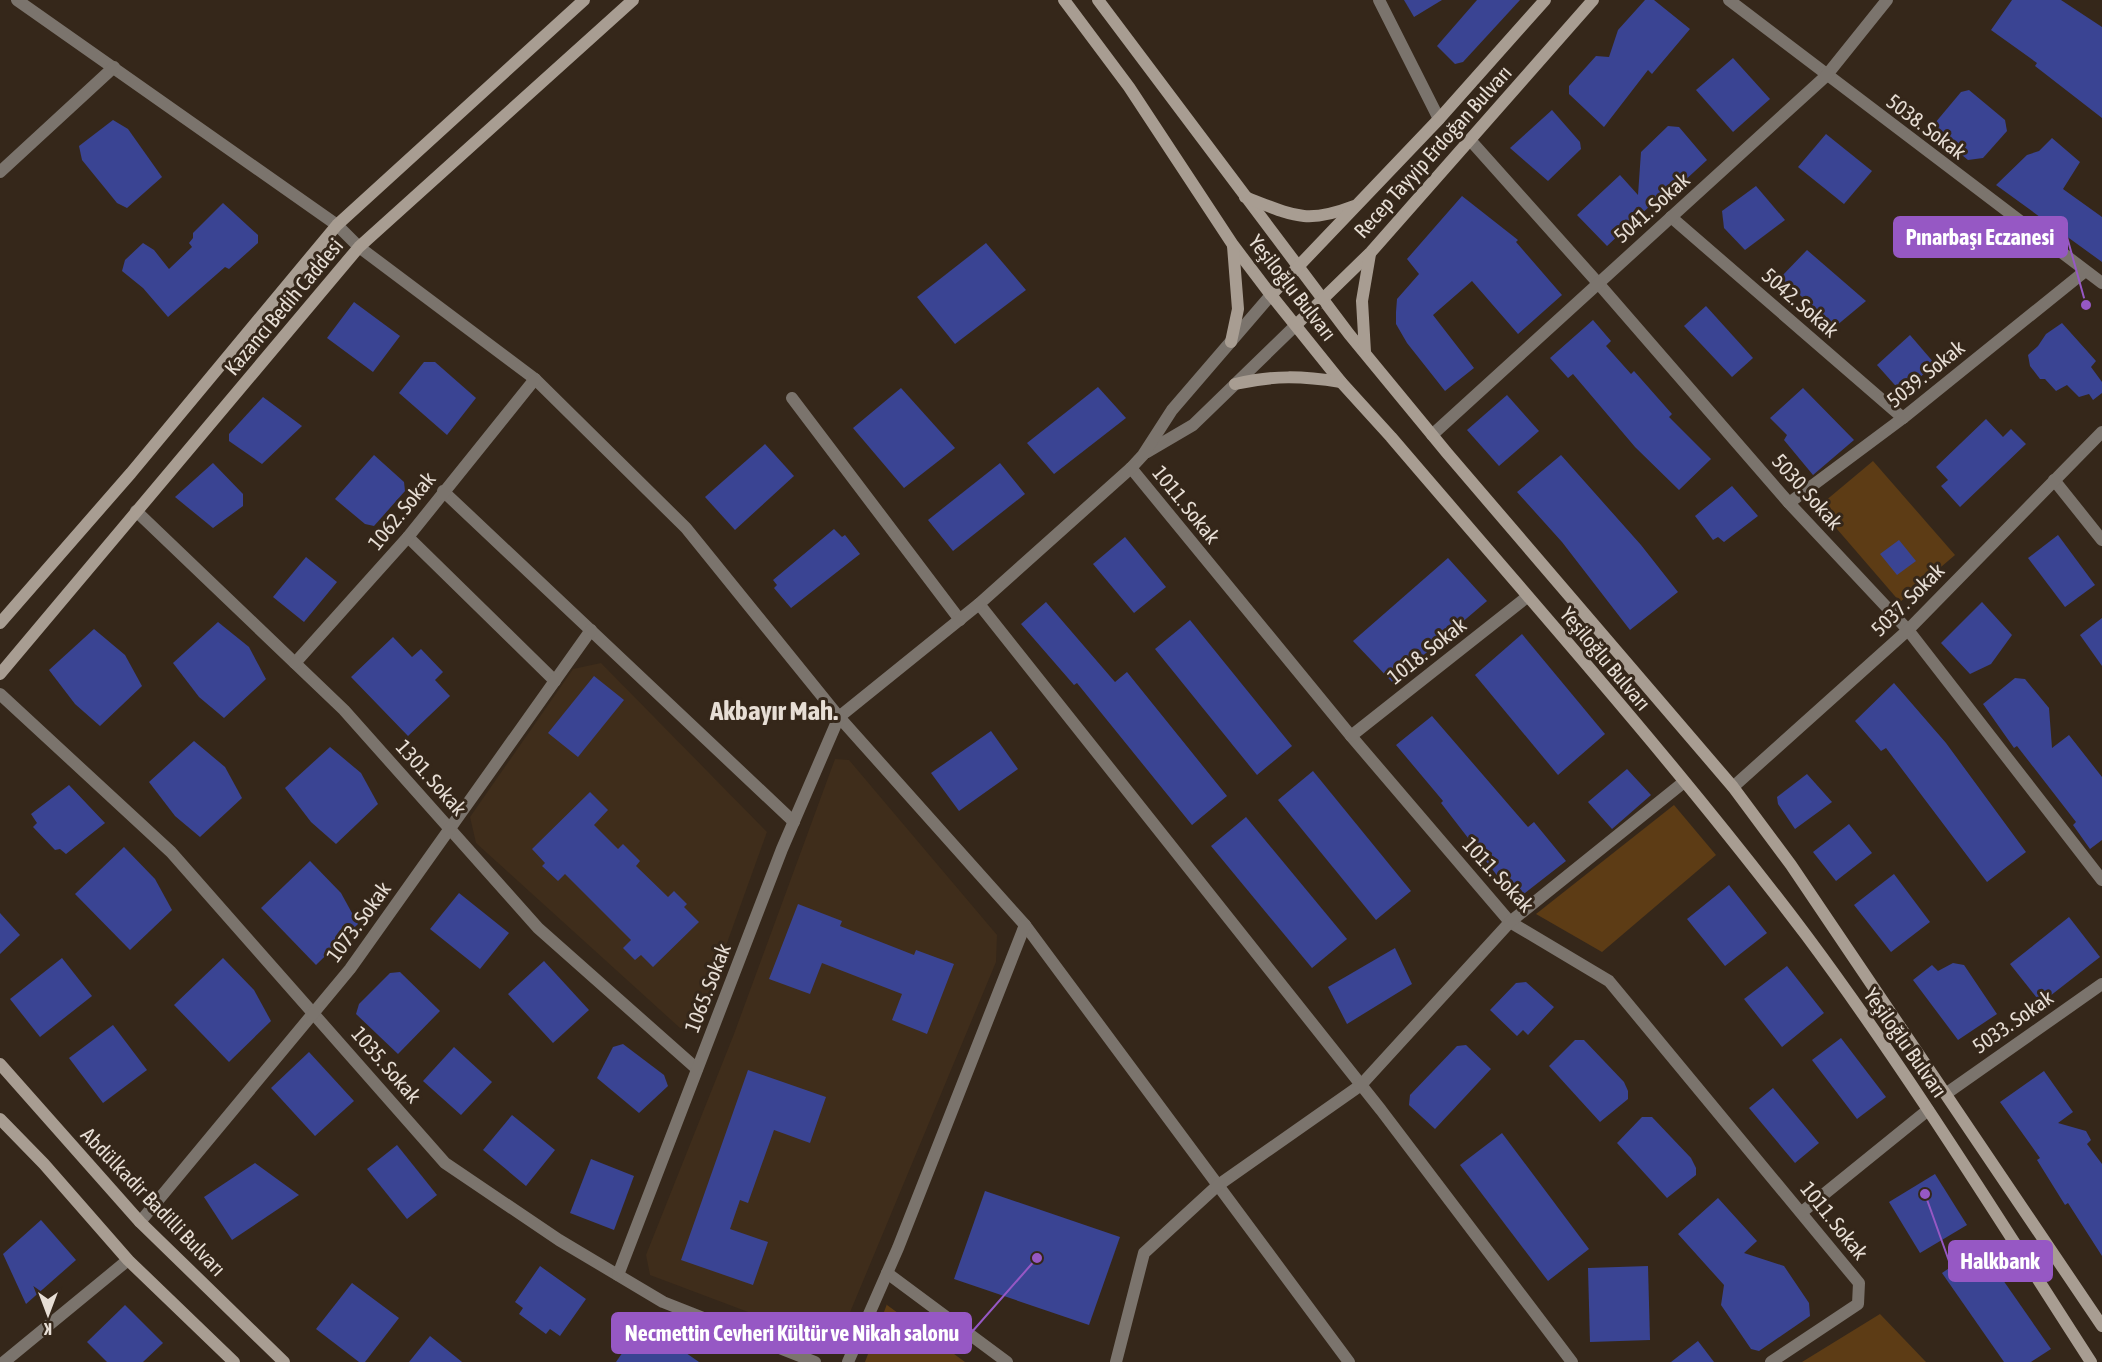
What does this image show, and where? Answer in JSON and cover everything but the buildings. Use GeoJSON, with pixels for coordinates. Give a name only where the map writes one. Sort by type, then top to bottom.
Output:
{"type":"FeatureCollection","features":[{"type":"Feature","properties":{"kind":"main road","name":"Kazancı Bedih Caddesi"},"geometry":{"type":"LineString","coordinates":[[0,623],[131,474],[337,225],[584,0]]}},
{"type":"Feature","properties":{"kind":"main road","name":"Kazancı Bedih Caddesi"},"geometry":{"type":"LineString","coordinates":[[0,674],[359,247],[633,0]]}},
{"type":"Feature","properties":{"kind":"main road","name":"Yeşiloğlu Bulvarı"},"geometry":{"type":"LineString","coordinates":[[1064,0],[1129,87],[1233,245],[1270,295],[1341,382],[1684,782],[1806,935],[1928,1110],[2091,1362]]}},
{"type":"Feature","properties":{"kind":"main road","name":"Yeşiloğlu Bulvarı"},"geometry":{"type":"LineString","coordinates":[[1098,0],[1298,269],[1365,354],[1733,787],[1791,865],[1947,1093],[2102,1326]]}},
{"type":"Feature","properties":{"kind":"main road","name":"Recep Tayyip Erdoğan Bulvarı"},"geometry":{"type":"LineString","coordinates":[[1270,295],[1298,269],[1439,119],[1545,0]]}},
{"type":"Feature","properties":{"kind":"main road","name":"Recep Tayyip Erdoğan Bulvarı"},"geometry":{"type":"LineString","coordinates":[[1296,325],[1371,252],[1593,0]]}},
{"type":"Feature","properties":{"kind":"main road"},"geometry":{"type":"LineString","coordinates":[[1245,197],[1297,217],[1328,216],[1358,205]]}},
{"type":"Feature","properties":{"kind":"main road"},"geometry":{"type":"LineString","coordinates":[[1230,342],[1238,309],[1233,245]]}},
{"type":"Feature","properties":{"kind":"main road"},"geometry":{"type":"LineString","coordinates":[[1365,354],[1362,301],[1371,252]]}},
{"type":"Feature","properties":{"kind":"main road"},"geometry":{"type":"LineString","coordinates":[[1235,384],[1270,376],[1306,376],[1341,382]]}},
{"type":"Feature","properties":{"kind":"main road","name":"Abdülkadir Badilli Bulvarı"},"geometry":{"type":"LineString","coordinates":[[0,1064],[140,1222],[284,1362]]}},
{"type":"Feature","properties":{"kind":"main road"},"geometry":{"type":"LineString","coordinates":[[0,1119],[45,1164],[128,1260],[234,1362]]}},
{"type":"Feature","properties":{"kind":"street"},"geometry":{"type":"LineString","coordinates":[[17,0],[337,225],[359,247],[535,379],[686,528],[839,717],[1025,925],[1349,1362]]}},
{"type":"Feature","properties":{"kind":"street"},"geometry":{"type":"LineString","coordinates":[[1379,0],[1439,119]]}},
{"type":"Feature","properties":{"kind":"street","name":"5038. Sokak"},"geometry":{"type":"LineString","coordinates":[[1730,0],[1826,76],[2084,272],[2102,283]]}},
{"type":"Feature","properties":{"kind":"street","name":"5041. Sokak"},"geometry":{"type":"LineString","coordinates":[[1432,435],[1826,76],[1887,0]]}},
{"type":"Feature","properties":{"kind":"street"},"geometry":{"type":"LineString","coordinates":[[0,172],[114,67]]}},
{"type":"Feature","properties":{"kind":"street","name":"5030. Sokak"},"geometry":{"type":"LineString","coordinates":[[1471,141],[1599,283],[1789,503],[1908,630],[2102,880]]}},
{"type":"Feature","properties":{"kind":"street","name":"5042. Sokak"},"geometry":{"type":"LineString","coordinates":[[1671,217],[1904,418]]}},
{"type":"Feature","properties":{"kind":"street","name":"5039. Sokak"},"geometry":{"type":"LineString","coordinates":[[1789,503],[1904,418],[2084,272]]}},
{"type":"Feature","properties":{"kind":"street"},"geometry":{"type":"LineString","coordinates":[[839,717],[979,604],[1131,468],[1143,455],[1172,410],[1270,295]]}},
{"type":"Feature","properties":{"kind":"street"},"geometry":{"type":"LineString","coordinates":[[1143,455],[1193,425],[1296,325]]}},
{"type":"Feature","properties":{"kind":"street","name":"1062. Sokak"},"geometry":{"type":"LineString","coordinates":[[295,663],[408,537],[535,379]]}},
{"type":"Feature","properties":{"kind":"street"},"geometry":{"type":"LineString","coordinates":[[792,398],[960,620]]}},
{"type":"Feature","properties":{"kind":"street","name":"5037. Sokak"},"geometry":{"type":"LineString","coordinates":[[1733,787],[1908,630],[2102,432]]}},
{"type":"Feature","properties":{"kind":"street","name":"1011. Sokak"},"geometry":{"type":"LineString","coordinates":[[1131,468],[1351,736],[1509,922],[1609,981],[1859,1282],[1858,1304],[1772,1362]]}},
{"type":"Feature","properties":{"kind":"street"},"geometry":{"type":"LineString","coordinates":[[2054,480],[2102,540]]}},
{"type":"Feature","properties":{"kind":"street"},"geometry":{"type":"LineString","coordinates":[[443,491],[794,822]]}},
{"type":"Feature","properties":{"kind":"street","name":"1301. Sokak"},"geometry":{"type":"LineString","coordinates":[[136,512],[344,710],[538,928],[697,1069]]}},
{"type":"Feature","properties":{"kind":"street"},"geometry":{"type":"LineString","coordinates":[[408,537],[555,681]]}},
{"type":"Feature","properties":{"kind":"street","name":"1018. Sokak"},"geometry":{"type":"LineString","coordinates":[[1351,736],[1527,597]]}},
{"type":"Feature","properties":{"kind":"street"},"geometry":{"type":"LineString","coordinates":[[979,604],[1361,1085],[1572,1362]]}},
{"type":"Feature","properties":{"kind":"street","name":"1073. Sokak"},"geometry":{"type":"LineString","coordinates":[[140,1222],[315,1013],[450,829],[591,630]]}},
{"type":"Feature","properties":{"kind":"street","name":"1035. Sokak"},"geometry":{"type":"LineString","coordinates":[[0,694],[171,852],[445,1163],[559,1240],[663,1302],[815,1362]]}},
{"type":"Feature","properties":{"kind":"street","name":"1065. Sokak"},"geometry":{"type":"LineString","coordinates":[[618,1275],[794,822],[839,717]]}},
{"type":"Feature","properties":{"kind":"street"},"geometry":{"type":"LineString","coordinates":[[1116,1362],[1144,1253],[1217,1186],[1361,1085],[1509,922],[1684,782]]}},
{"type":"Feature","properties":{"kind":"street"},"geometry":{"type":"LineString","coordinates":[[848,1362],[887,1273],[1025,925]]}},
{"type":"Feature","properties":{"kind":"street","name":"5033. Sokak"},"geometry":{"type":"LineString","coordinates":[[1947,1093],[2102,984]]}},
{"type":"Feature","properties":{"kind":"street"},"geometry":{"type":"LineString","coordinates":[[1802,1212],[1928,1110]]}},
{"type":"Feature","properties":{"kind":"street"},"geometry":{"type":"LineString","coordinates":[[4,1362],[128,1260]]}},
{"type":"Feature","properties":{"kind":"street"},"geometry":{"type":"LineString","coordinates":[[887,1273],[1007,1362]]}},
{"type":"Feature","properties":{"kind":"shaded area"},"geometry":{"type":"Polygon","coordinates":[[[1873,461],[1955,555],[1900,602],[1818,507],[1873,461]]]}},
{"type":"Feature","properties":{"kind":"shaded area"},"geometry":{"type":"Polygon","coordinates":[[[601,663],[767,832],[696,1029],[680,1028],[476,843],[470,817],[573,669],[601,663]]]}},
{"type":"Feature","properties":{"kind":"shaded area"},"geometry":{"type":"Polygon","coordinates":[[[835,759],[849,760],[997,935],[996,962],[841,1334],[820,1339],[650,1275],[646,1255],[734,1034],[835,759]]]}},
{"type":"Feature","properties":{"kind":"shaded area"},"geometry":{"type":"Polygon","coordinates":[[[1674,805],[1716,855],[1602,952],[1536,914],[1674,805]]]}},
{"type":"Feature","properties":{"kind":"shaded area"},"geometry":{"type":"Polygon","coordinates":[[[887,1305],[965,1362],[865,1362],[887,1305]]]}},
{"type":"Feature","properties":{"kind":"shaded area"},"geometry":{"type":"Polygon","coordinates":[[[1880,1314],[1926,1362],[1802,1362],[1880,1314]]]}},
{"type":"Feature","properties":{"kind":"place","name":"Pınarbaşı Eczanesi"},"geometry":{"type":"Point","coordinates":[2086,305]}},
{"type":"Feature","properties":{"kind":"place","name":"Halkbank"},"geometry":{"type":"Point","coordinates":[1925,1194]}},
{"type":"Feature","properties":{"kind":"place","name":"Necmettin Cevheri Kültür ve Nikah salonu"},"geometry":{"type":"Point","coordinates":[1037,1258]}},
{"type":"Feature","properties":{"kind":"district","name":"Akbayır Mah."},"geometry":{"type":"Point","coordinates":[774,711]}}]}
